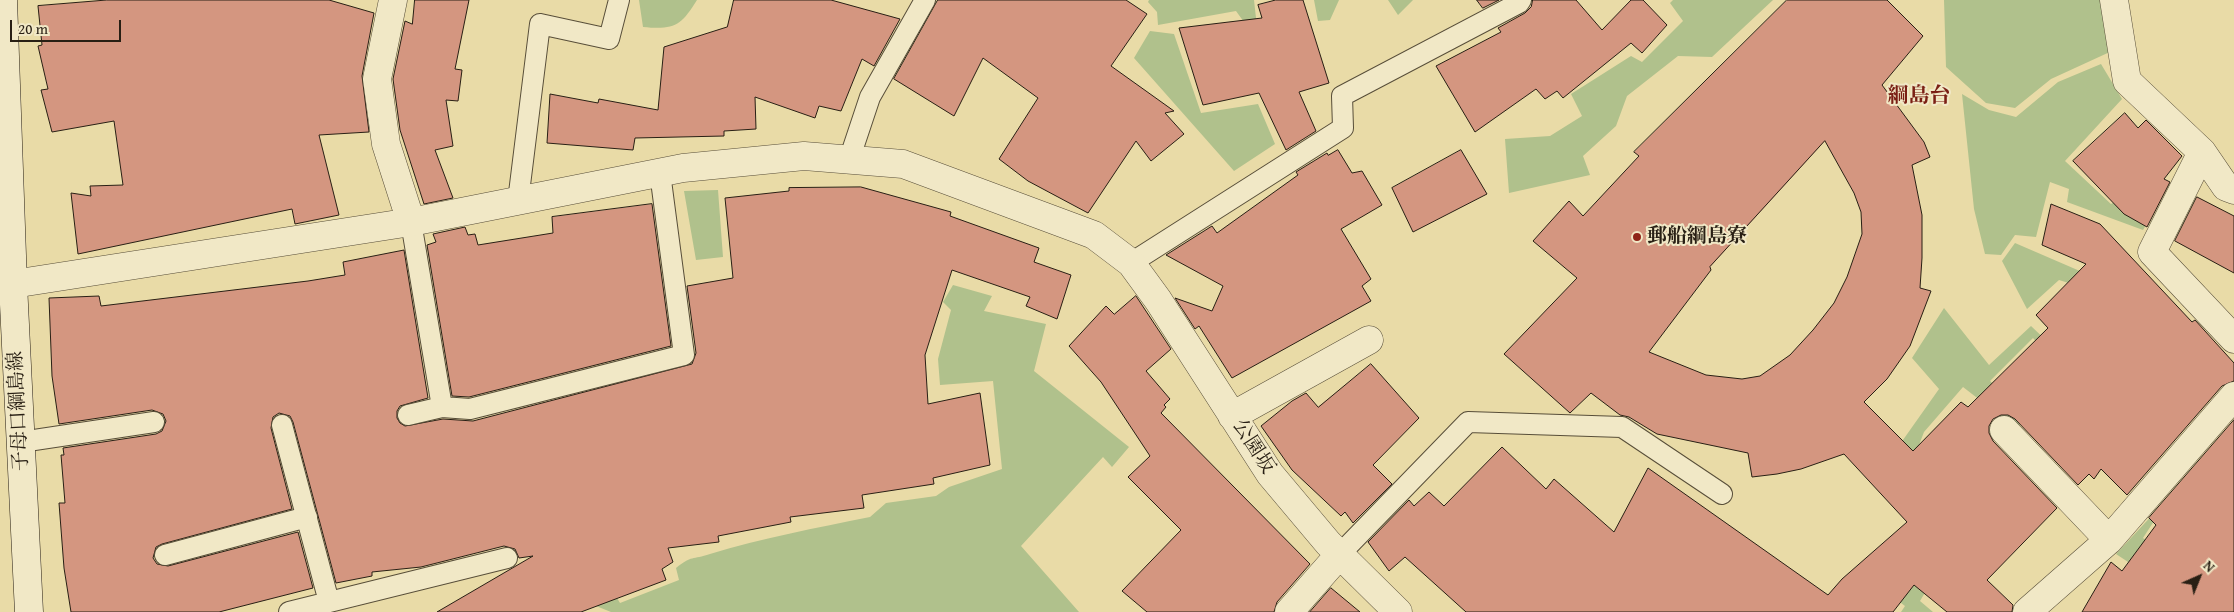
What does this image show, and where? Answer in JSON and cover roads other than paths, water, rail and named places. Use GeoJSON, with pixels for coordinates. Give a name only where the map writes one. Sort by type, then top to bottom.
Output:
{"type":"FeatureCollection","features":[{"type":"Feature","properties":{"kind":"street","name":"子母口綱島線"},"geometry":{"type":"LineString","coordinates":[[3,0],[9,300],[21,442],[29,612]]}},
{"type":"Feature","properties":{"kind":"street"},"geometry":{"type":"LineString","coordinates":[[393,0],[377,79],[386,144],[411,222]]}},
{"type":"Feature","properties":{"kind":"street"},"geometry":{"type":"LineString","coordinates":[[2114,0],[2127,81],[2202,152],[2226,187],[2234,190]]}},
{"type":"Feature","properties":{"kind":"street"},"geometry":{"type":"LineString","coordinates":[[2202,152],[2152,252],[2234,339]]}},
{"type":"Feature","properties":{"kind":"street","name":"公園坂"},"geometry":{"type":"LineString","coordinates":[[9,300],[683,168],[804,156],[903,164],[1094,235],[1131,263],[1158,300],[1270,474],[1340,554],[1398,612]]}},
{"type":"Feature","properties":{"kind":"street"},"geometry":{"type":"LineString","coordinates":[[1232,416],[1369,340]]}},
{"type":"Feature","properties":{"kind":"street"},"geometry":{"type":"LineString","coordinates":[[2027,612],[2109,540],[2234,396]]}},
{"type":"Feature","properties":{"kind":"street"},"geometry":{"type":"LineString","coordinates":[[2004,430],[2109,540]]}},
{"type":"Feature","properties":{"kind":"street"},"geometry":{"type":"LineString","coordinates":[[1289,612],[1340,554]]}},
{"type":"Feature","properties":{"kind":"lane"},"geometry":{"type":"LineString","coordinates":[[518,201],[540,24],[609,39],[619,0]]}},
{"type":"Feature","properties":{"kind":"lane"},"geometry":{"type":"LineString","coordinates":[[849,160],[870,97],[925,0]]}},
{"type":"Feature","properties":{"kind":"lane"},"geometry":{"type":"LineString","coordinates":[[1131,263],[1342,128],[1342,96],[1519,3],[1521,0]]}},
{"type":"Feature","properties":{"kind":"lane"},"geometry":{"type":"LineString","coordinates":[[408,415],[442,407],[470,410],[684,355],[660,173]]}},
{"type":"Feature","properties":{"kind":"lane"},"geometry":{"type":"LineString","coordinates":[[411,222],[442,407]]}},
{"type":"Feature","properties":{"kind":"lane"},"geometry":{"type":"LineString","coordinates":[[21,442],[154,422]]}},
{"type":"Feature","properties":{"kind":"lane"},"geometry":{"type":"LineString","coordinates":[[1340,554],[1468,422],[1622,428],[1722,494]]}},
{"type":"Feature","properties":{"kind":"lane"},"geometry":{"type":"LineString","coordinates":[[282,425],[307,517],[318,607]]}},
{"type":"Feature","properties":{"kind":"lane"},"geometry":{"type":"LineString","coordinates":[[165,555],[307,517]]}},
{"type":"Feature","properties":{"kind":"lane"},"geometry":{"type":"LineString","coordinates":[[289,612],[318,607],[507,558]]}},
{"type":"Feature","properties":{"kind":"place","name":"郵船綱島寮"},"geometry":{"type":"Point","coordinates":[1637,237]}},
{"type":"Feature","properties":{"kind":"district","name":"綱島台"},"geometry":{"type":"Point","coordinates":[1919,97]}}]}
